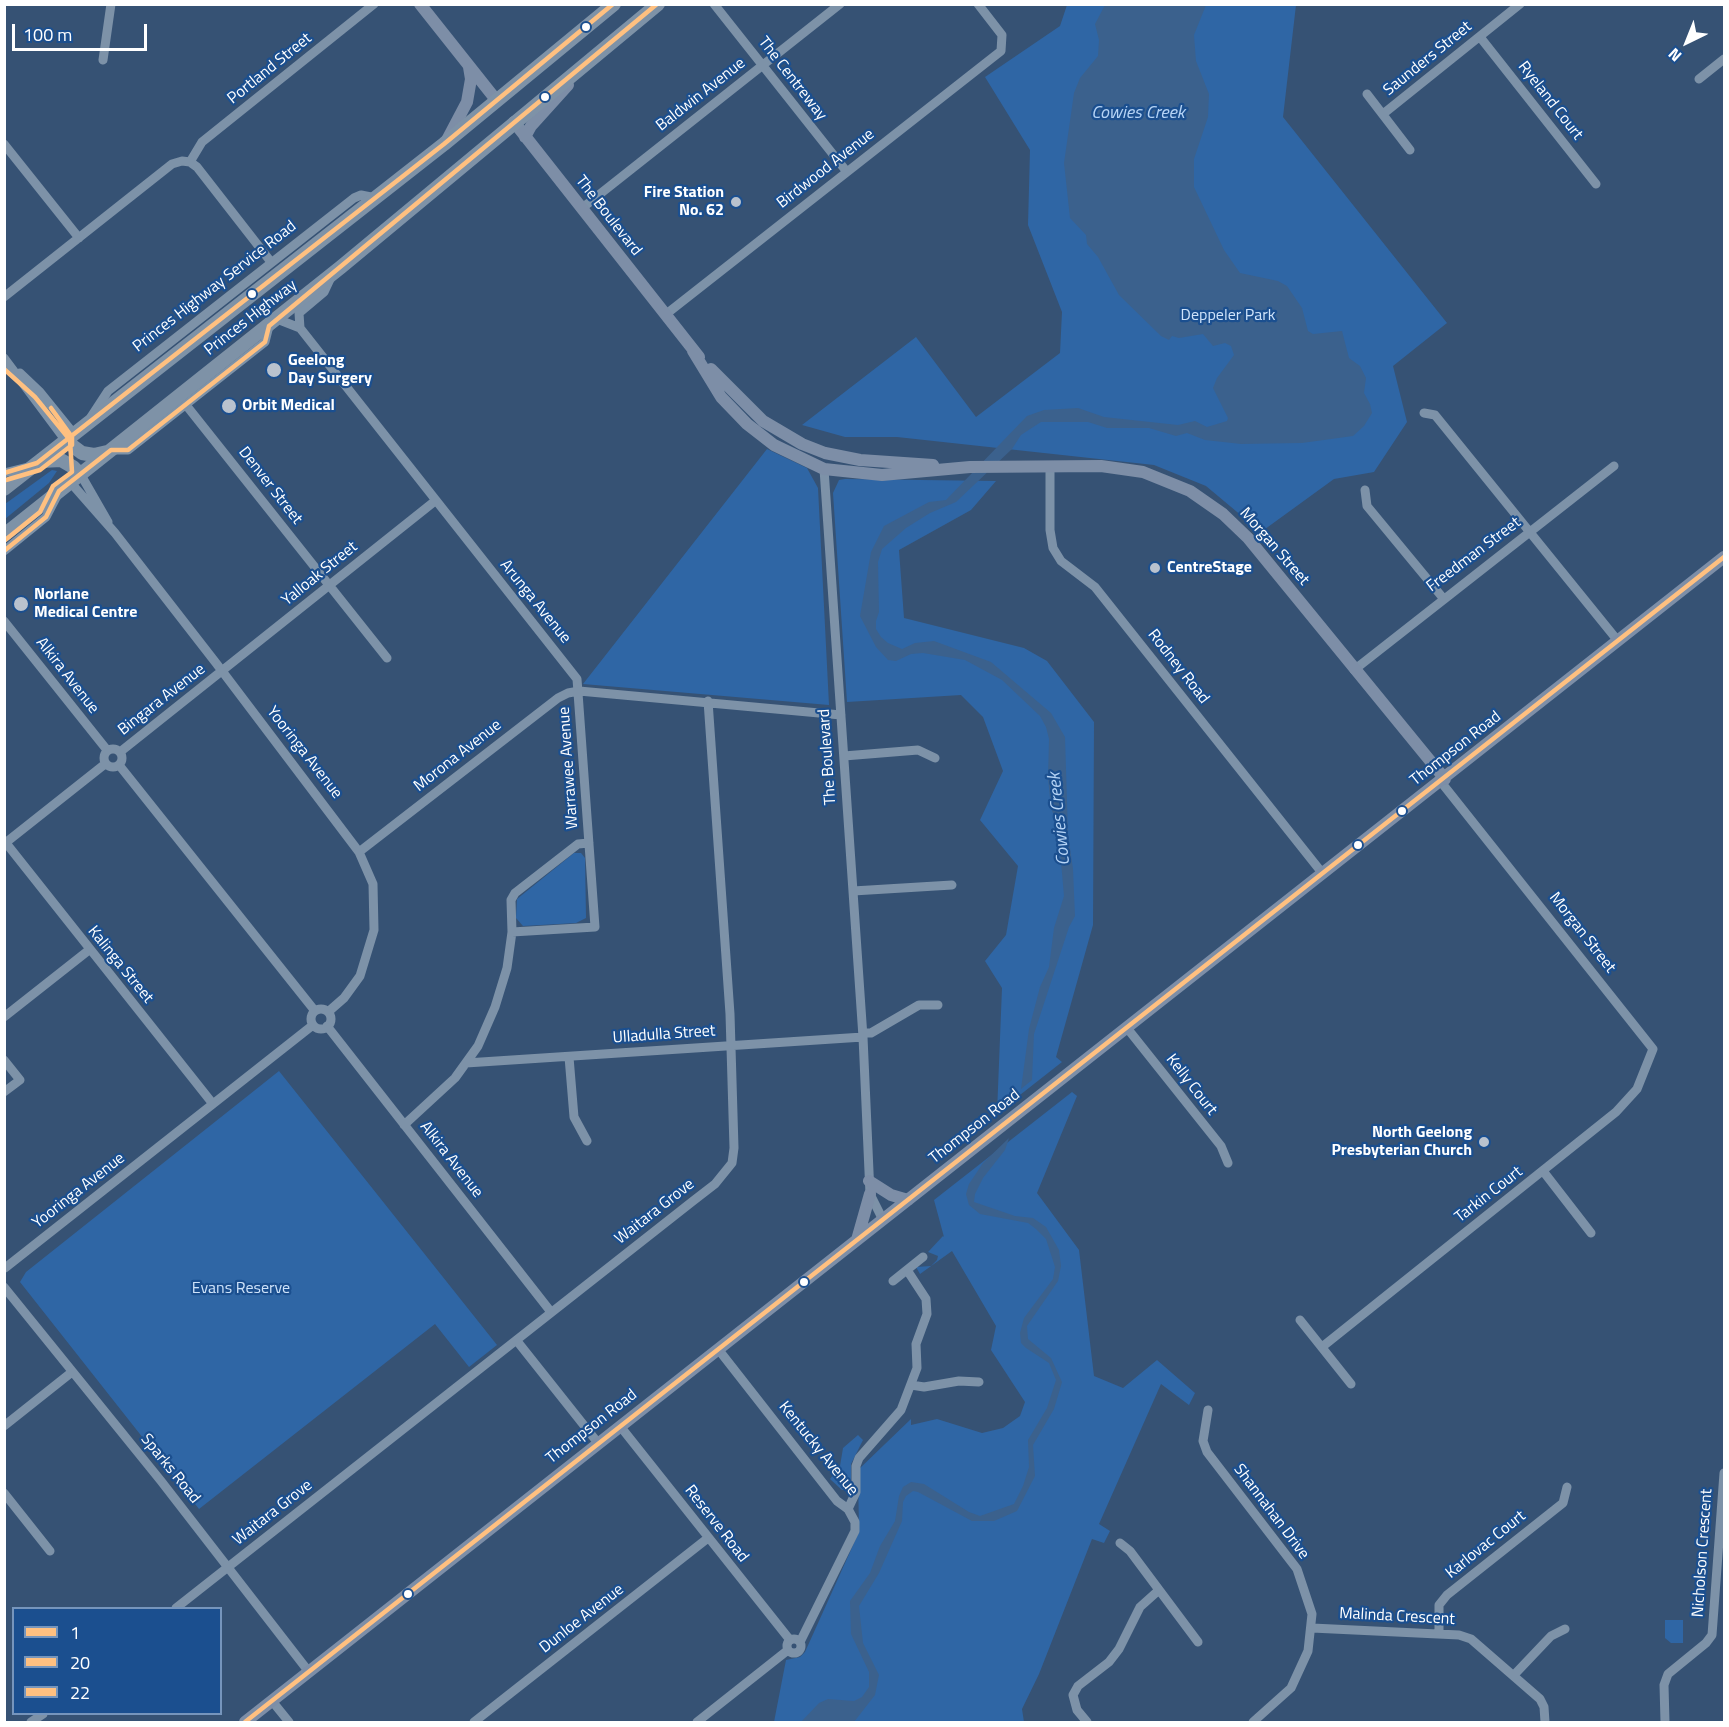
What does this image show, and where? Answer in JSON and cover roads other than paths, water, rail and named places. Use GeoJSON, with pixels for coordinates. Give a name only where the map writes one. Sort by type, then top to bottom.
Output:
{"type":"FeatureCollection","features":[{"type":"Feature","properties":{"kind":"highway","name":"Princes Highway"},"geometry":{"type":"LineString","coordinates":[[4,489],[376,198],[614,4]]}},
{"type":"Feature","properties":{"kind":"highway","name":"Princes Highway"},"geometry":{"type":"LineString","coordinates":[[4,535],[333,274],[657,4]]}},
{"type":"Feature","properties":{"kind":"highway","name":"The Boulevard"},"geometry":{"type":"LineString","coordinates":[[497,101],[514,122]]}},
{"type":"Feature","properties":{"kind":"highway"},"geometry":{"type":"LineString","coordinates":[[70,437],[78,452],[76,479]]}},
{"type":"Feature","properties":{"kind":"highway"},"geometry":{"type":"LineString","coordinates":[[70,437],[70,465],[76,479]]}},
{"type":"Feature","properties":{"kind":"highway"},"geometry":{"type":"LineString","coordinates":[[78,452],[94,455],[111,450]]}},
{"type":"Feature","properties":{"kind":"highway"},"geometry":{"type":"LineString","coordinates":[[37,463],[51,459],[70,465]]}},
{"type":"Feature","properties":{"kind":"main road"},"geometry":{"type":"LineString","coordinates":[[420,4],[497,101]]}},
{"type":"Feature","properties":{"kind":"main road"},"geometry":{"type":"LineString","coordinates":[[525,137],[531,126],[588,60]]}},
{"type":"Feature","properties":{"kind":"main road"},"geometry":{"type":"LineString","coordinates":[[445,143],[467,102],[471,79],[468,66]]}},
{"type":"Feature","properties":{"kind":"main road","name":"The Boulevard"},"geometry":{"type":"LineString","coordinates":[[514,122],[693,351],[721,397],[747,424],[774,446],[824,469]]}},
{"type":"Feature","properties":{"kind":"main road","name":"The Boulevard"},"geometry":{"type":"LineString","coordinates":[[693,351],[763,421],[796,441],[825,453]]}},
{"type":"Feature","properties":{"kind":"main road"},"geometry":{"type":"LineString","coordinates":[[824,469],[825,453]]}},
{"type":"Feature","properties":{"kind":"main road","name":"Morgan Street"},"geometry":{"type":"LineString","coordinates":[[825,453],[860,460],[970,467]]}},
{"type":"Feature","properties":{"kind":"main road","name":"Morgan Street"},"geometry":{"type":"LineString","coordinates":[[824,469],[882,475],[970,467],[1101,466],[1136,470],[1170,481],[1199,496],[1240,529],[1443,780]]}},
{"type":"Feature","properties":{"kind":"main road","name":"Thompson Road"},"geometry":{"type":"LineString","coordinates":[[245,1722],[1725,557]]}},
{"type":"Feature","properties":{"kind":"main road"},"geometry":{"type":"LineString","coordinates":[[869,1181],[891,1195],[908,1200]]}},
{"type":"Feature","properties":{"kind":"main road"},"geometry":{"type":"LineString","coordinates":[[857,1240],[870,1194]]}},
{"type":"Feature","properties":{"kind":"street"},"geometry":{"type":"LineString","coordinates":[[103,60],[111,4]]}},
{"type":"Feature","properties":{"kind":"street","name":"Portland Street"},"geometry":{"type":"LineString","coordinates":[[190,162],[202,142],[374,4]]}},
{"type":"Feature","properties":{"kind":"street","name":"The Centreway"},"geometry":{"type":"LineString","coordinates":[[714,4],[847,172]]}},
{"type":"Feature","properties":{"kind":"street","name":"Baldwin Avenue"},"geometry":{"type":"LineString","coordinates":[[581,209],[840,4]]}},
{"type":"Feature","properties":{"kind":"street","name":"Birdwood Avenue"},"geometry":{"type":"LineString","coordinates":[[665,315],[1001,51],[1002,35],[978,4]]}},
{"type":"Feature","properties":{"kind":"street","name":"Saunders Street"},"geometry":{"type":"LineString","coordinates":[[1383,114],[1520,4]]}},
{"type":"Feature","properties":{"kind":"street","name":"Ryeland Court"},"geometry":{"type":"LineString","coordinates":[[1480,37],[1596,184]]}},
{"type":"Feature","properties":{"kind":"street"},"geometry":{"type":"LineString","coordinates":[[1699,79],[1725,59]]}},
{"type":"Feature","properties":{"kind":"street","name":"Saunders Street"},"geometry":{"type":"LineString","coordinates":[[1367,94],[1410,150]]}},
{"type":"Feature","properties":{"kind":"street"},"geometry":{"type":"LineString","coordinates":[[4,144],[79,238]]}},
{"type":"Feature","properties":{"kind":"street"},"geometry":{"type":"LineString","coordinates":[[4,297],[172,164],[190,162],[197,167],[271,262]]}},
{"type":"Feature","properties":{"kind":"street","name":"Princes Highway Service Road"},"geometry":{"type":"LineString","coordinates":[[87,424],[108,391],[271,262],[357,195],[376,198]]}},
{"type":"Feature","properties":{"kind":"street"},"geometry":{"type":"LineString","coordinates":[[111,450],[128,450],[186,405],[265,342],[273,322],[300,328],[299,313],[324,292],[333,274]]}},
{"type":"Feature","properties":{"kind":"street","name":"Arunga Avenue"},"geometry":{"type":"LineString","coordinates":[[300,328],[575,676],[579,691]]}},
{"type":"Feature","properties":{"kind":"street"},"geometry":{"type":"LineString","coordinates":[[4,358],[70,437]]}},
{"type":"Feature","properties":{"kind":"street","name":"Denver Street"},"geometry":{"type":"LineString","coordinates":[[186,405],[387,658]]}},
{"type":"Feature","properties":{"kind":"street"},"geometry":{"type":"LineString","coordinates":[[1425,413],[1435,415],[1618,641]]}},
{"type":"Feature","properties":{"kind":"street"},"geometry":{"type":"LineString","coordinates":[[4,473],[37,463]]}},
{"type":"Feature","properties":{"kind":"street","name":"Freedman Street"},"geometry":{"type":"LineString","coordinates":[[1354,670],[1614,466]]}},
{"type":"Feature","properties":{"kind":"street","name":"Rodney Road"},"geometry":{"type":"LineString","coordinates":[[1050,467],[1050,530],[1053,548],[1062,561],[1095,587],[1323,874]]}},
{"type":"Feature","properties":{"kind":"street","name":"The Boulevard"},"geometry":{"type":"LineString","coordinates":[[824,469],[854,891],[870,1194],[883,1220]]}},
{"type":"Feature","properties":{"kind":"street","name":"Yooringa Avenue"},"geometry":{"type":"LineString","coordinates":[[76,479],[359,852],[373,884],[374,930],[360,976],[344,998],[328,1012]]}},
{"type":"Feature","properties":{"kind":"street"},"geometry":{"type":"LineString","coordinates":[[1365,490],[1367,506],[1443,598]]}},
{"type":"Feature","properties":{"kind":"street"},"geometry":{"type":"LineString","coordinates":[[4,550],[46,517],[59,491]]}},
{"type":"Feature","properties":{"kind":"street","name":"Yalloak Street"},"geometry":{"type":"LineString","coordinates":[[223,671],[435,501]]}},
{"type":"Feature","properties":{"kind":"street","name":"Alkira Avenue"},"geometry":{"type":"LineString","coordinates":[[4,621],[107,750]]}},
{"type":"Feature","properties":{"kind":"street","name":"Bingara Avenue"},"geometry":{"type":"LineString","coordinates":[[120,752],[223,671]]}},
{"type":"Feature","properties":{"kind":"street"},"geometry":{"type":"LineString","coordinates":[[579,691],[708,701],[841,715]]}},
{"type":"Feature","properties":{"kind":"street","name":"Warrawee Avenue"},"geometry":{"type":"LineString","coordinates":[[512,932],[597,928],[579,691]]}},
{"type":"Feature","properties":{"kind":"street","name":"Morona Avenue"},"geometry":{"type":"LineString","coordinates":[[359,852],[558,698],[579,691]]}},
{"type":"Feature","properties":{"kind":"street","name":"Waitara Grove"},"geometry":{"type":"LineString","coordinates":[[177,1607],[715,1184],[732,1163],[734,1148],[731,1046],[708,701]]}},
{"type":"Feature","properties":{"kind":"street"},"geometry":{"type":"LineString","coordinates":[[113,748],[120,752],[122,760],[119,765],[111,767],[105,764],[103,756],[107,750],[113,748]]}},
{"type":"Feature","properties":{"kind":"street"},"geometry":{"type":"LineString","coordinates":[[844,756],[918,750],[935,759]]}},
{"type":"Feature","properties":{"kind":"street"},"geometry":{"type":"LineString","coordinates":[[5,843],[105,764]]}},
{"type":"Feature","properties":{"kind":"street"},"geometry":{"type":"LineString","coordinates":[[119,765],[315,1011]]}},
{"type":"Feature","properties":{"kind":"street","name":"Morgan Street"},"geometry":{"type":"LineString","coordinates":[[1443,780],[1653,1049]]}},
{"type":"Feature","properties":{"kind":"street","name":"Kalinga Street"},"geometry":{"type":"LineString","coordinates":[[5,843],[213,1104]]}},
{"type":"Feature","properties":{"kind":"street","name":"Warrawee Avenue"},"geometry":{"type":"LineString","coordinates":[[404,1125],[446,1087],[478,1046],[495,1006],[507,968],[512,932],[511,900],[515,893],[578,844],[589,843]]}},
{"type":"Feature","properties":{"kind":"street"},"geometry":{"type":"LineString","coordinates":[[854,891],[952,885]]}},
{"type":"Feature","properties":{"kind":"street"},"geometry":{"type":"LineString","coordinates":[[4,1017],[89,950]]}},
{"type":"Feature","properties":{"kind":"street","name":"Ulladulla Street"},"geometry":{"type":"LineString","coordinates":[[466,1063],[863,1035],[871,1033],[919,1005],[938,1005]]}},
{"type":"Feature","properties":{"kind":"street"},"geometry":{"type":"LineString","coordinates":[[315,1011],[328,1012],[330,1021],[327,1026],[318,1028],[313,1025],[311,1019],[315,1011]]}},
{"type":"Feature","properties":{"kind":"street","name":"Yooringa Avenue"},"geometry":{"type":"LineString","coordinates":[[5,1268],[313,1025]]}},
{"type":"Feature","properties":{"kind":"street","name":"Alkira Avenue"},"geometry":{"type":"LineString","coordinates":[[327,1026],[551,1312]]}},
{"type":"Feature","properties":{"kind":"street","name":"Kelly Court"},"geometry":{"type":"LineString","coordinates":[[1127,1028],[1221,1146],[1228,1164]]}},
{"type":"Feature","properties":{"kind":"street","name":"Tarkin Court"},"geometry":{"type":"LineString","coordinates":[[1322,1347],[1543,1171],[1630,1098],[1653,1049]]}},
{"type":"Feature","properties":{"kind":"street"},"geometry":{"type":"LineString","coordinates":[[569,1057],[574,1117],[587,1141]]}},
{"type":"Feature","properties":{"kind":"street"},"geometry":{"type":"LineString","coordinates":[[4,1060],[20,1080],[4,1092]]}},
{"type":"Feature","properties":{"kind":"street"},"geometry":{"type":"LineString","coordinates":[[1543,1171],[1591,1233]]}},
{"type":"Feature","properties":{"kind":"street"},"geometry":{"type":"LineString","coordinates":[[893,1281],[923,1257]]}},
{"type":"Feature","properties":{"kind":"street"},"geometry":{"type":"LineString","coordinates":[[4,1282],[7,1275],[5,1268]]}},
{"type":"Feature","properties":{"kind":"street"},"geometry":{"type":"LineString","coordinates":[[848,1509],[856,1492],[856,1466],[859,1458],[897,1414],[918,1368],[916,1344],[927,1314],[926,1299],[907,1270]]}},
{"type":"Feature","properties":{"kind":"street","name":"Sparks Road"},"geometry":{"type":"LineString","coordinates":[[4,1287],[309,1672]]}},
{"type":"Feature","properties":{"kind":"street"},"geometry":{"type":"LineString","coordinates":[[1300,1320],[1352,1384]]}},
{"type":"Feature","properties":{"kind":"street"},"geometry":{"type":"LineString","coordinates":[[517,1341],[598,1443]]}},
{"type":"Feature","properties":{"kind":"street","name":"Kentucky Avenue"},"geometry":{"type":"LineString","coordinates":[[718,1349],[837,1501],[848,1509],[855,1522],[855,1531],[800,1642]]}},
{"type":"Feature","properties":{"kind":"street"},"geometry":{"type":"LineString","coordinates":[[4,1426],[72,1372]]}},
{"type":"Feature","properties":{"kind":"street"},"geometry":{"type":"LineString","coordinates":[[911,1385],[924,1387],[959,1381],[980,1382]]}},
{"type":"Feature","properties":{"kind":"street","name":"Shannahan Drive"},"geometry":{"type":"LineString","coordinates":[[1208,1410],[1203,1441],[1206,1452],[1297,1569],[1312,1614],[1308,1651],[1291,1688],[1253,1722]]}},
{"type":"Feature","properties":{"kind":"street","name":"Reserve Road"},"geometry":{"type":"LineString","coordinates":[[620,1426],[790,1640]]}},
{"type":"Feature","properties":{"kind":"street","name":"Nicholson Crescent"},"geometry":{"type":"LineString","coordinates":[[1665,1722],[1664,1685],[1668,1674],[1706,1643],[1712,1635],[1725,1473]]}},
{"type":"Feature","properties":{"kind":"street","name":"Karlovac Court"},"geometry":{"type":"LineString","coordinates":[[1439,1634],[1439,1605],[1447,1595],[1563,1503],[1567,1487]]}},
{"type":"Feature","properties":{"kind":"street"},"geometry":{"type":"LineString","coordinates":[[4,1493],[50,1551]]}},
{"type":"Feature","properties":{"kind":"street","name":"Dunloe Avenue"},"geometry":{"type":"LineString","coordinates":[[474,1722],[708,1538]]}},
{"type":"Feature","properties":{"kind":"street"},"geometry":{"type":"LineString","coordinates":[[1120,1543],[1130,1551],[1198,1642]]}},
{"type":"Feature","properties":{"kind":"street"},"geometry":{"type":"LineString","coordinates":[[1087,1722],[1077,1710],[1072,1695],[1078,1686],[1109,1662],[1119,1649],[1140,1607],[1159,1590]]}},
{"type":"Feature","properties":{"kind":"street","name":"Malinda Crescent"},"geometry":{"type":"LineString","coordinates":[[1312,1628],[1459,1635],[1471,1639],[1540,1699],[1544,1707],[1545,1722]]}},
{"type":"Feature","properties":{"kind":"street"},"geometry":{"type":"LineString","coordinates":[[1514,1675],[1551,1636],[1565,1629]]}},
{"type":"Feature","properties":{"kind":"street"},"geometry":{"type":"LineString","coordinates":[[790,1640],[800,1642],[801,1649],[797,1653],[788,1650],[787,1644],[790,1640]]}},
{"type":"Feature","properties":{"kind":"street"},"geometry":{"type":"LineString","coordinates":[[696,1722],[788,1650]]}},
{"type":"Feature","properties":{"kind":"street"},"geometry":{"type":"LineString","coordinates":[[272,1701],[289,1722]]}},
{"type":"Feature","properties":{"kind":"water","name":"Cowies Creek"},"geometry":{"type":"Polygon","coordinates":[[[1105,5],[1206,5],[1194,35],[1196,61],[1209,94],[1208,117],[1194,159],[1194,187],[1224,250],[1240,273],[1278,281],[1287,286],[1302,308],[1308,331],[1313,334],[1342,331],[1349,358],[1360,366],[1366,378],[1364,393],[1372,413],[1364,426],[1353,436],[1302,443],[1241,444],[1205,440],[1187,433],[1176,436],[1149,428],[1107,428],[1088,422],[1041,422],[1021,435],[1012,449],[956,502],[930,513],[906,528],[882,549],[878,562],[879,612],[876,621],[876,629],[881,637],[902,649],[915,643],[934,641],[991,662],[1051,713],[1065,737],[1068,834],[1073,869],[1075,916],[1069,927],[1034,1034],[1032,1080],[1021,1089],[1029,1029],[1040,987],[1049,967],[1054,928],[1064,896],[1058,827],[1051,808],[1048,778],[1049,739],[1046,727],[1040,716],[1002,680],[965,660],[923,653],[911,654],[896,661],[888,660],[876,647],[860,616],[871,552],[884,526],[929,502],[946,500],[1027,416],[1044,410],[1078,408],[1104,417],[1178,425],[1195,421],[1207,427],[1227,421],[1228,418],[1213,388],[1217,378],[1234,355],[1231,346],[1225,343],[1213,346],[1203,334],[1179,338],[1172,336],[1169,340],[1161,336],[1119,295],[1098,257],[1087,244],[1086,235],[1070,218],[1064,163],[1074,93],[1080,78],[1098,56],[1099,40],[1095,24],[1105,5]]]}},
{"type":"Feature","properties":{"kind":"water"},"geometry":{"type":"Polygon","coordinates":[[[1009,1138],[1005,1150],[983,1178],[975,1194],[974,1202],[1015,1216],[1033,1218],[1046,1227],[1059,1250],[1061,1266],[1058,1281],[1027,1326],[1028,1339],[1051,1358],[1062,1382],[1054,1409],[1033,1445],[1035,1476],[1017,1511],[994,1521],[972,1521],[918,1492],[913,1491],[906,1496],[903,1502],[902,1521],[879,1573],[859,1606],[863,1643],[879,1675],[875,1695],[854,1722],[801,1722],[819,1703],[828,1699],[854,1701],[862,1697],[869,1687],[869,1672],[851,1634],[850,1601],[870,1573],[880,1546],[895,1521],[899,1496],[903,1487],[911,1482],[924,1484],[969,1512],[980,1516],[1014,1504],[1023,1486],[1029,1467],[1028,1440],[1047,1408],[1056,1380],[1049,1363],[1021,1343],[1020,1333],[1024,1318],[1053,1279],[1055,1267],[1046,1239],[1036,1229],[1028,1223],[980,1214],[969,1205],[966,1194],[969,1184],[983,1163],[1009,1138]]]}},
{"type":"Feature","properties":{"kind":"place","name":"Fire Station No. 62"},"geometry":{"type":"Point","coordinates":[736,202]}},
{"type":"Feature","properties":{"kind":"place","name":"Geelong Day Surgery"},"geometry":{"type":"Point","coordinates":[274,370]}},
{"type":"Feature","properties":{"kind":"place","name":"Orbit Medical"},"geometry":{"type":"Point","coordinates":[229,406]}},
{"type":"Feature","properties":{"kind":"place","name":"CentreStage"},"geometry":{"type":"Point","coordinates":[1155,568]}},
{"type":"Feature","properties":{"kind":"place","name":"Norlane Medical Centre"},"geometry":{"type":"Point","coordinates":[21,604]}},
{"type":"Feature","properties":{"kind":"place","name":"North Geelong Presbyterian Church"},"geometry":{"type":"Point","coordinates":[1484,1142]}},
{"type":"Feature","properties":{"kind":"park label","name":"Deppeler Park"},"geometry":{"type":"Point","coordinates":[1228,316]}},
{"type":"Feature","properties":{"kind":"park label","name":"Evans Reserve"},"geometry":{"type":"Point","coordinates":[241,1289]}}]}
